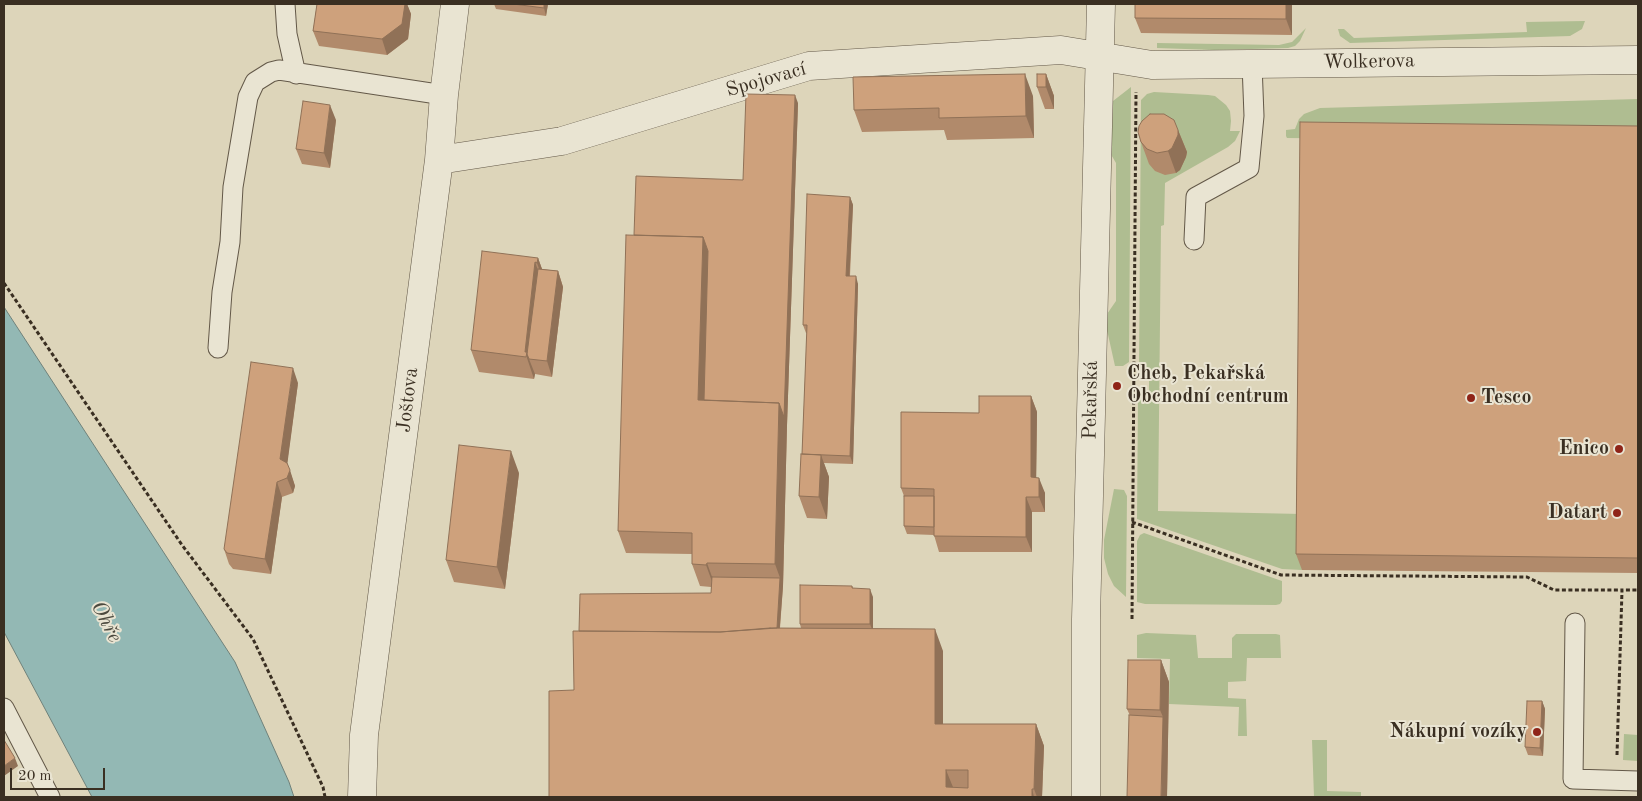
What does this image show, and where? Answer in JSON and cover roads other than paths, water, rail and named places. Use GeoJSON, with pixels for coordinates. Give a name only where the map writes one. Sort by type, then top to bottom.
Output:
{"type":"FeatureCollection","features":[{"type":"Feature","properties":{"kind":"street","name":"Joštova"},"geometry":{"type":"LineString","coordinates":[[362,797],[364,735],[439,160],[444,95],[456,4]]}},
{"type":"Feature","properties":{"kind":"street","name":"Pekařská"},"geometry":{"type":"LineString","coordinates":[[1086,797],[1086,619],[1100,4]]}},
{"type":"Feature","properties":{"kind":"street","name":"Spojovací"},"geometry":{"type":"LineString","coordinates":[[439,160],[562,141],[809,66],[1061,50],[1100,57]]}},
{"type":"Feature","properties":{"kind":"street","name":"Wolkerova"},"geometry":{"type":"LineString","coordinates":[[1100,57],[1152,66],[1638,60]]}},
{"type":"Feature","properties":{"kind":"lane"},"geometry":{"type":"LineString","coordinates":[[285,4],[287,34],[296,74]]}},
{"type":"Feature","properties":{"kind":"lane"},"geometry":{"type":"LineString","coordinates":[[1194,240],[1196,197],[1249,168],[1254,116],[1252,64]]}},
{"type":"Feature","properties":{"kind":"lane"},"geometry":{"type":"LineString","coordinates":[[218,348],[222,292],[230,242],[233,187],[248,97],[255,82],[271,72],[279,70],[444,95]]}},
{"type":"Feature","properties":{"kind":"lane"},"geometry":{"type":"LineString","coordinates":[[1576,623],[1573,779],[1638,781]]}},
{"type":"Feature","properties":{"kind":"lane"},"geometry":{"type":"LineString","coordinates":[[4,708],[50,797]]}},
{"type":"Feature","properties":{"kind":"water","name":"Ohře"},"geometry":{"type":"Polygon","coordinates":[[[4,307],[235,662],[294,797],[92,797],[4,632],[4,307]]]}},
{"type":"Feature","properties":{"kind":"place","name":"Cheb, Pekařská Obchodní centrum"},"geometry":{"type":"Point","coordinates":[1117,386]}},
{"type":"Feature","properties":{"kind":"place","name":"Tesco"},"geometry":{"type":"Point","coordinates":[1471,398]}},
{"type":"Feature","properties":{"kind":"place","name":"Enico"},"geometry":{"type":"Point","coordinates":[1619,449]}},
{"type":"Feature","properties":{"kind":"place","name":"Datart"},"geometry":{"type":"Point","coordinates":[1617,513]}},
{"type":"Feature","properties":{"kind":"place","name":"Nákupní vozíky"},"geometry":{"type":"Point","coordinates":[1537,732]}}]}
